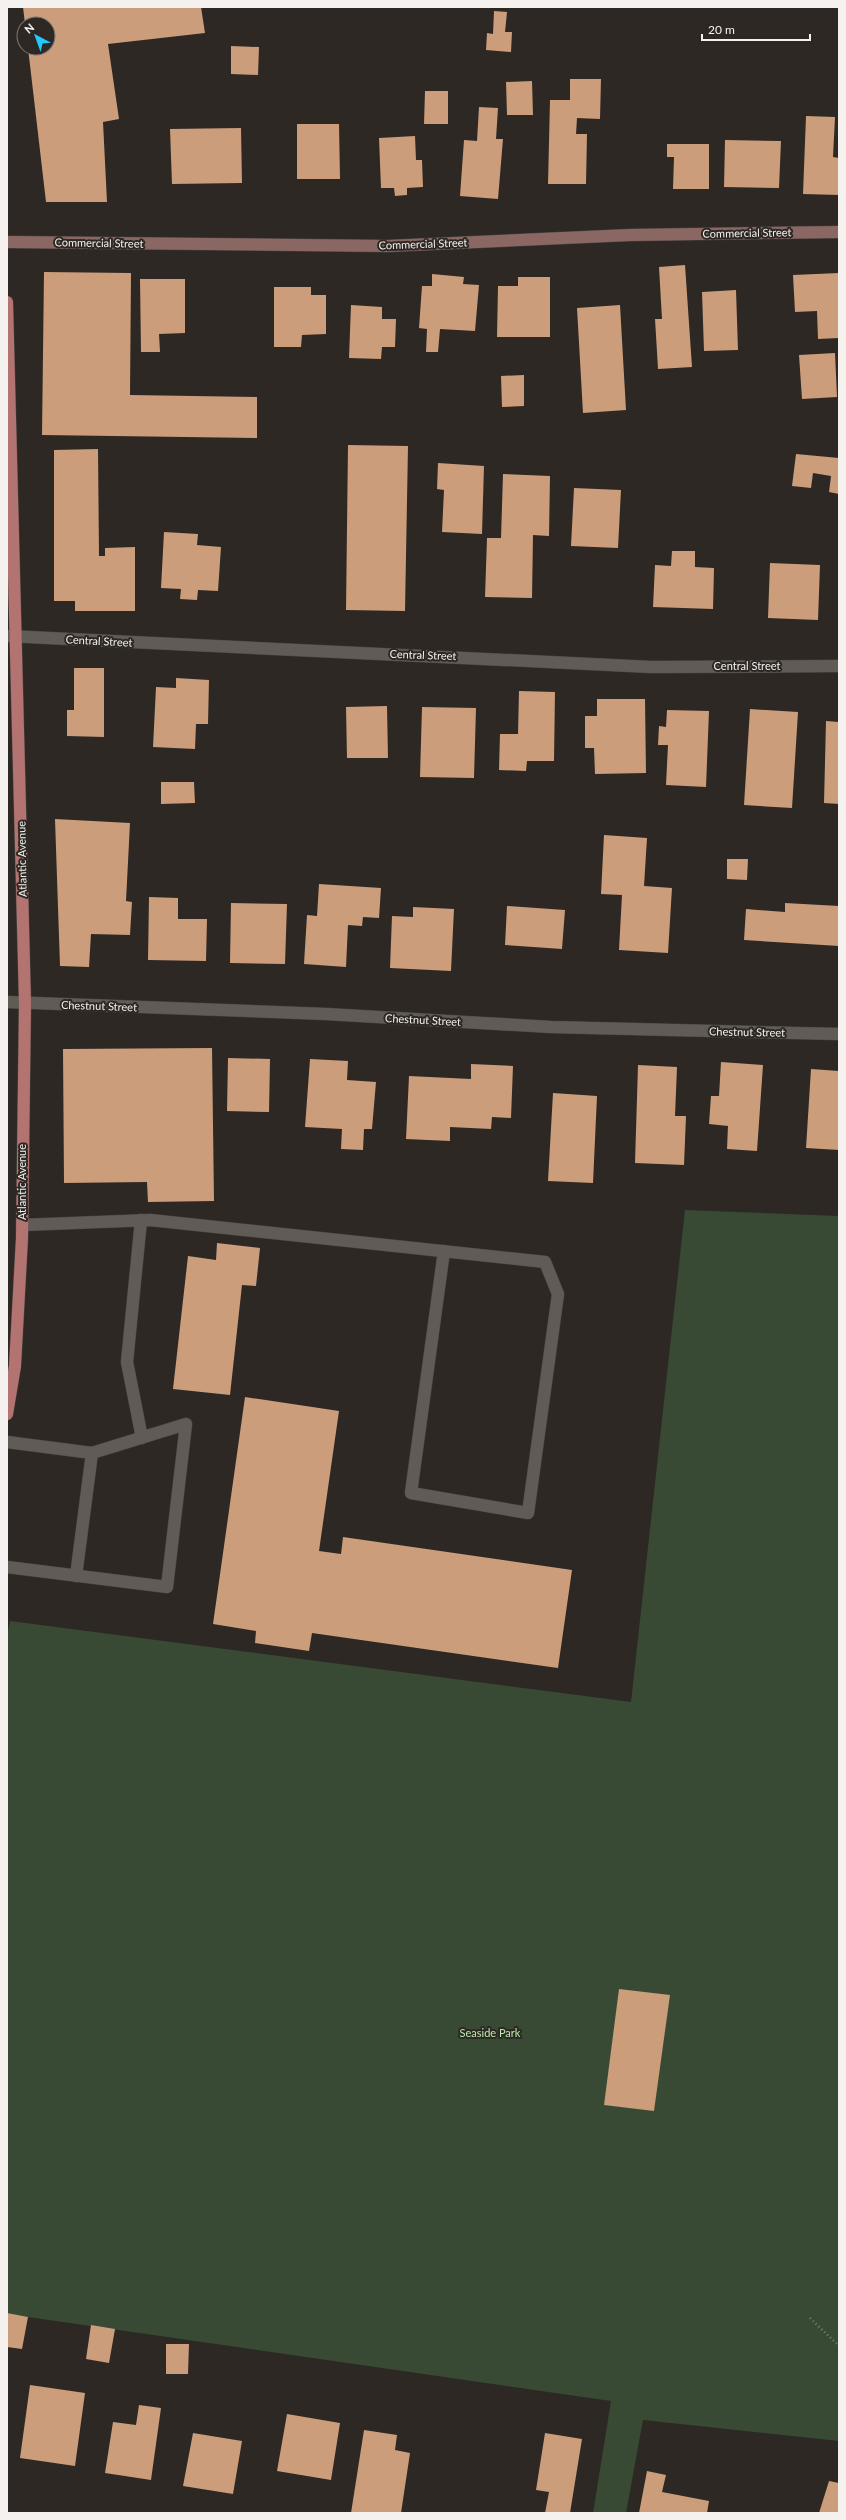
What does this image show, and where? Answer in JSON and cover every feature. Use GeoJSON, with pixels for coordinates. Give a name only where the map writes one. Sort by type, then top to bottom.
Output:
{"type":"FeatureCollection","features":[{"type":"Feature","properties":{"kind":"main road","name":"Atlantic Avenue"},"geometry":{"type":"LineString","coordinates":[[7,302],[12,636],[25,1003],[22,1225],[15,1366],[7,1414]]}},
{"type":"Feature","properties":{"kind":"street","name":"Commercial Street"},"geometry":{"type":"LineString","coordinates":[[7,242],[388,246],[630,235],[839,232]]}},
{"type":"Feature","properties":{"kind":"street","name":"Central Street"},"geometry":{"type":"LineString","coordinates":[[12,636],[651,667],[839,666]]}},
{"type":"Feature","properties":{"kind":"street","name":"Chestnut Street"},"geometry":{"type":"LineString","coordinates":[[7,1002],[326,1014],[551,1027],[839,1034]]}},
{"type":"Feature","properties":{"kind":"street"},"geometry":{"type":"LineString","coordinates":[[22,1225],[141,1220],[444,1251],[545,1262],[558,1294],[528,1513],[411,1493],[444,1251]]}},
{"type":"Feature","properties":{"kind":"street"},"geometry":{"type":"LineString","coordinates":[[141,1220],[128,1362],[142,1438]]}},
{"type":"Feature","properties":{"kind":"street"},"geometry":{"type":"LineString","coordinates":[[7,1442],[92,1453],[186,1424],[167,1587],[7,1567]]}},
{"type":"Feature","properties":{"kind":"street"},"geometry":{"type":"LineString","coordinates":[[76,1576],[92,1453]]}},
{"type":"Feature","properties":{"kind":"path"},"geometry":{"type":"LineString","coordinates":[[810,2318],[839,2346]]}},
{"type":"Feature","properties":{"kind":"green space","name":"Seaside Park"},"geometry":{"type":"Polygon","coordinates":[[[685,1210],[839,1216],[839,2441],[643,2420],[626,2513],[593,2513],[611,2401],[7,2314],[7,1637],[10,1621],[631,1702],[685,1210]]]}},
{"type":"Feature","properties":{"kind":"building"},"geometry":{"type":"Polygon","coordinates":[[[23,7],[201,7],[205,33],[108,44],[119,119],[103,122],[107,202],[46,202],[29,56],[56,56],[56,16],[24,16],[23,7]]]}},
{"type":"Feature","properties":{"kind":"building"},"geometry":{"type":"Polygon","coordinates":[[[494,11],[507,12],[505,32],[512,32],[511,52],[486,50],[487,33],[493,34],[494,11]]]}},
{"type":"Feature","properties":{"kind":"building"},"geometry":{"type":"Polygon","coordinates":[[[231,46],[259,47],[258,75],[231,74],[231,46]]]}},
{"type":"Feature","properties":{"kind":"building"},"geometry":{"type":"Polygon","coordinates":[[[570,79],[601,79],[600,119],[577,118],[576,134],[587,134],[586,184],[548,184],[550,100],[570,100],[570,79]]]}},
{"type":"Feature","properties":{"kind":"building"},"geometry":{"type":"Polygon","coordinates":[[[532,81],[533,115],[507,115],[506,82],[532,81]]]}},
{"type":"Feature","properties":{"kind":"building"},"geometry":{"type":"Polygon","coordinates":[[[425,91],[448,91],[448,124],[424,124],[425,91]]]}},
{"type":"Feature","properties":{"kind":"building"},"geometry":{"type":"Polygon","coordinates":[[[479,107],[498,108],[496,139],[503,139],[498,199],[460,196],[464,140],[477,141],[479,107]]]}},
{"type":"Feature","properties":{"kind":"building"},"geometry":{"type":"Polygon","coordinates":[[[806,116],[835,117],[833,157],[839,158],[839,195],[803,194],[806,116]]]}},
{"type":"Feature","properties":{"kind":"building"},"geometry":{"type":"Polygon","coordinates":[[[297,124],[339,124],[340,179],[297,179],[297,124]]]}},
{"type":"Feature","properties":{"kind":"building"},"geometry":{"type":"Polygon","coordinates":[[[241,128],[242,183],[172,184],[170,129],[241,128]]]}},
{"type":"Feature","properties":{"kind":"building"},"geometry":{"type":"Polygon","coordinates":[[[415,136],[416,160],[422,160],[423,187],[407,188],[407,195],[395,196],[394,188],[381,188],[379,138],[415,136]]]}},
{"type":"Feature","properties":{"kind":"building"},"geometry":{"type":"Polygon","coordinates":[[[725,140],[781,141],[779,188],[724,187],[725,140]]]}},
{"type":"Feature","properties":{"kind":"building"},"geometry":{"type":"Polygon","coordinates":[[[667,144],[709,144],[709,189],[673,189],[674,157],[667,157],[667,144]]]}},
{"type":"Feature","properties":{"kind":"building"},"geometry":{"type":"Polygon","coordinates":[[[685,265],[692,367],[658,369],[655,319],[662,319],[659,267],[685,265]]]}},
{"type":"Feature","properties":{"kind":"building"},"geometry":{"type":"Polygon","coordinates":[[[44,272],[131,273],[130,395],[257,397],[257,438],[42,435],[44,272]]]}},
{"type":"Feature","properties":{"kind":"building"},"geometry":{"type":"Polygon","coordinates":[[[839,273],[839,338],[818,339],[817,311],[795,312],[793,275],[839,273]]]}},
{"type":"Feature","properties":{"kind":"building"},"geometry":{"type":"Polygon","coordinates":[[[432,274],[464,277],[463,284],[479,285],[475,331],[440,329],[438,352],[426,352],[427,329],[419,328],[422,286],[432,286],[432,274]]]}},
{"type":"Feature","properties":{"kind":"building"},"geometry":{"type":"Polygon","coordinates":[[[518,277],[550,277],[550,337],[497,337],[498,286],[518,286],[518,277]]]}},
{"type":"Feature","properties":{"kind":"building"},"geometry":{"type":"Polygon","coordinates":[[[140,279],[185,279],[185,333],[159,334],[160,352],[141,352],[140,279]]]}},
{"type":"Feature","properties":{"kind":"building"},"geometry":{"type":"Polygon","coordinates":[[[274,287],[311,287],[311,295],[326,295],[326,334],[302,335],[301,347],[274,347],[274,287]]]}},
{"type":"Feature","properties":{"kind":"building"},"geometry":{"type":"Polygon","coordinates":[[[736,290],[738,350],[704,351],[702,292],[736,290]]]}},
{"type":"Feature","properties":{"kind":"building"},"geometry":{"type":"Polygon","coordinates":[[[351,305],[382,307],[382,319],[396,319],[395,347],[382,347],[381,359],[349,358],[351,305]]]}},
{"type":"Feature","properties":{"kind":"building"},"geometry":{"type":"Polygon","coordinates":[[[620,305],[626,410],[583,413],[577,308],[620,305]]]}},
{"type":"Feature","properties":{"kind":"building"},"geometry":{"type":"Polygon","coordinates":[[[835,353],[837,397],[802,399],[799,355],[835,353]]]}},
{"type":"Feature","properties":{"kind":"building"},"geometry":{"type":"Polygon","coordinates":[[[524,375],[524,406],[502,407],[501,376],[524,375]]]}},
{"type":"Feature","properties":{"kind":"building"},"geometry":{"type":"Polygon","coordinates":[[[348,445],[408,446],[405,611],[346,610],[348,445]]]}},
{"type":"Feature","properties":{"kind":"building"},"geometry":{"type":"Polygon","coordinates":[[[98,449],[99,556],[105,556],[105,548],[135,547],[135,611],[75,611],[75,601],[54,601],[54,450],[98,449]]]}},
{"type":"Feature","properties":{"kind":"building"},"geometry":{"type":"Polygon","coordinates":[[[796,454],[839,458],[839,494],[829,492],[831,476],[813,473],[811,488],[792,486],[796,454]]]}},
{"type":"Feature","properties":{"kind":"building"},"geometry":{"type":"Polygon","coordinates":[[[438,463],[484,466],[482,534],[442,532],[444,490],[437,489],[438,463]]]}},
{"type":"Feature","properties":{"kind":"building"},"geometry":{"type":"Polygon","coordinates":[[[503,474],[550,476],[549,536],[533,535],[532,598],[485,597],[487,538],[501,538],[503,474]]]}},
{"type":"Feature","properties":{"kind":"building"},"geometry":{"type":"Polygon","coordinates":[[[574,488],[621,490],[618,548],[571,546],[574,488]]]}},
{"type":"Feature","properties":{"kind":"building"},"geometry":{"type":"Polygon","coordinates":[[[164,532],[198,534],[197,545],[221,547],[218,591],[198,590],[197,600],[180,599],[181,589],[161,588],[164,532]]]}},
{"type":"Feature","properties":{"kind":"building"},"geometry":{"type":"Polygon","coordinates":[[[672,551],[695,551],[695,567],[714,568],[713,609],[653,607],[655,565],[671,566],[672,551]]]}},
{"type":"Feature","properties":{"kind":"building"},"geometry":{"type":"Polygon","coordinates":[[[770,563],[820,565],[818,620],[768,618],[770,563]]]}},
{"type":"Feature","properties":{"kind":"building"},"geometry":{"type":"Polygon","coordinates":[[[74,668],[104,668],[104,737],[67,736],[67,710],[74,710],[74,668]]]}},
{"type":"Feature","properties":{"kind":"building"},"geometry":{"type":"Polygon","coordinates":[[[176,678],[209,680],[208,724],[196,724],[195,749],[153,747],[156,687],[176,688],[176,678]]]}},
{"type":"Feature","properties":{"kind":"building"},"geometry":{"type":"Polygon","coordinates":[[[519,691],[555,692],[554,761],[527,761],[526,771],[499,770],[500,734],[518,734],[519,691]]]}},
{"type":"Feature","properties":{"kind":"building"},"geometry":{"type":"Polygon","coordinates":[[[597,699],[645,699],[646,773],[595,774],[594,748],[585,748],[585,716],[597,716],[597,699]]]}},
{"type":"Feature","properties":{"kind":"building"},"geometry":{"type":"Polygon","coordinates":[[[387,706],[388,758],[347,758],[346,707],[387,706]]]}},
{"type":"Feature","properties":{"kind":"building"},"geometry":{"type":"Polygon","coordinates":[[[422,707],[476,708],[474,778],[420,777],[422,707]]]}},
{"type":"Feature","properties":{"kind":"building"},"geometry":{"type":"Polygon","coordinates":[[[750,709],[798,712],[792,808],[744,805],[750,709]]]}},
{"type":"Feature","properties":{"kind":"building"},"geometry":{"type":"Polygon","coordinates":[[[667,710],[709,711],[706,787],[666,785],[668,745],[658,745],[659,726],[666,727],[667,710]]]}},
{"type":"Feature","properties":{"kind":"building"},"geometry":{"type":"Polygon","coordinates":[[[826,721],[839,722],[839,804],[824,803],[826,721]]]}},
{"type":"Feature","properties":{"kind":"building"},"geometry":{"type":"Polygon","coordinates":[[[161,782],[194,782],[195,803],[161,804],[161,782]]]}},
{"type":"Feature","properties":{"kind":"building"},"geometry":{"type":"Polygon","coordinates":[[[55,819],[130,823],[126,901],[132,902],[130,935],[91,934],[89,967],[60,966],[55,819]]]}},
{"type":"Feature","properties":{"kind":"building"},"geometry":{"type":"Polygon","coordinates":[[[604,835],[647,838],[644,886],[672,888],[668,953],[619,950],[622,895],[601,894],[604,835]]]}},
{"type":"Feature","properties":{"kind":"building"},"geometry":{"type":"Polygon","coordinates":[[[727,859],[748,859],[747,880],[727,879],[727,859]]]}},
{"type":"Feature","properties":{"kind":"building"},"geometry":{"type":"Polygon","coordinates":[[[319,884],[381,888],[379,918],[363,917],[362,926],[348,925],[346,967],[304,964],[307,915],[317,916],[319,884]]]}},
{"type":"Feature","properties":{"kind":"building"},"geometry":{"type":"Polygon","coordinates":[[[149,897],[178,898],[178,919],[207,919],[206,961],[148,960],[149,897]]]}},
{"type":"Feature","properties":{"kind":"building"},"geometry":{"type":"Polygon","coordinates":[[[231,903],[287,904],[285,964],[230,963],[231,903]]]}},
{"type":"Feature","properties":{"kind":"building"},"geometry":{"type":"Polygon","coordinates":[[[785,903],[839,906],[839,946],[744,940],[746,909],[785,912],[785,903]]]}},
{"type":"Feature","properties":{"kind":"building"},"geometry":{"type":"Polygon","coordinates":[[[507,906],[565,910],[562,949],[505,945],[507,906]]]}},
{"type":"Feature","properties":{"kind":"building"},"geometry":{"type":"Polygon","coordinates":[[[413,907],[454,909],[451,971],[390,968],[392,916],[413,917],[413,907]]]}},
{"type":"Feature","properties":{"kind":"building"},"geometry":{"type":"Polygon","coordinates":[[[212,1048],[214,1201],[148,1202],[147,1182],[64,1183],[63,1049],[212,1048]]]}},
{"type":"Feature","properties":{"kind":"building"},"geometry":{"type":"Polygon","coordinates":[[[228,1058],[270,1059],[269,1112],[227,1111],[228,1058]]]}},
{"type":"Feature","properties":{"kind":"building"},"geometry":{"type":"Polygon","coordinates":[[[310,1059],[348,1061],[347,1080],[376,1082],[372,1129],[364,1129],[363,1150],[341,1149],[342,1129],[305,1127],[310,1059]]]}},
{"type":"Feature","properties":{"kind":"building"},"geometry":{"type":"Polygon","coordinates":[[[721,1062],[763,1065],[757,1151],[727,1149],[728,1126],[709,1124],[711,1096],[719,1096],[721,1062]]]}},
{"type":"Feature","properties":{"kind":"building"},"geometry":{"type":"Polygon","coordinates":[[[471,1064],[513,1066],[511,1118],[492,1117],[491,1129],[450,1127],[450,1141],[406,1139],[409,1076],[471,1079],[471,1064]]]}},
{"type":"Feature","properties":{"kind":"building"},"geometry":{"type":"Polygon","coordinates":[[[638,1065],[677,1067],[675,1116],[686,1116],[684,1165],[635,1163],[638,1065]]]}},
{"type":"Feature","properties":{"kind":"building"},"geometry":{"type":"Polygon","coordinates":[[[811,1069],[839,1071],[839,1150],[806,1148],[811,1069]]]}},
{"type":"Feature","properties":{"kind":"building"},"geometry":{"type":"Polygon","coordinates":[[[553,1093],[597,1096],[593,1183],[548,1181],[553,1093]]]}},
{"type":"Feature","properties":{"kind":"building"},"geometry":{"type":"Polygon","coordinates":[[[217,1243],[260,1248],[256,1286],[242,1285],[230,1395],[173,1389],[188,1256],[216,1260],[217,1243]]]}},
{"type":"Feature","properties":{"kind":"building"},"geometry":{"type":"Polygon","coordinates":[[[245,1397],[339,1411],[319,1551],[341,1554],[343,1537],[572,1570],[558,1668],[312,1633],[309,1651],[255,1643],[256,1631],[213,1624],[245,1397]]]}},
{"type":"Feature","properties":{"kind":"building"},"geometry":{"type":"Polygon","coordinates":[[[619,1989],[670,1995],[654,2111],[604,2105],[619,1989]]]}},
{"type":"Feature","properties":{"kind":"building"},"geometry":{"type":"Polygon","coordinates":[[[7,2313],[28,2317],[22,2349],[7,2347],[7,2313]]]}},
{"type":"Feature","properties":{"kind":"building"},"geometry":{"type":"Polygon","coordinates":[[[91,2325],[115,2329],[109,2363],[86,2359],[91,2325]]]}},
{"type":"Feature","properties":{"kind":"building"},"geometry":{"type":"Polygon","coordinates":[[[166,2344],[189,2344],[188,2374],[166,2374],[166,2344]]]}},
{"type":"Feature","properties":{"kind":"building"},"geometry":{"type":"Polygon","coordinates":[[[30,2385],[85,2393],[75,2466],[20,2458],[30,2385]]]}},
{"type":"Feature","properties":{"kind":"building"},"geometry":{"type":"Polygon","coordinates":[[[139,2405],[161,2408],[151,2480],[105,2473],[113,2422],[136,2425],[139,2405]]]}},
{"type":"Feature","properties":{"kind":"building"},"geometry":{"type":"Polygon","coordinates":[[[287,2414],[340,2423],[331,2480],[277,2471],[287,2414]]]}},
{"type":"Feature","properties":{"kind":"building"},"geometry":{"type":"Polygon","coordinates":[[[364,2430],[397,2435],[395,2450],[410,2453],[401,2513],[351,2513],[364,2430]]]}},
{"type":"Feature","properties":{"kind":"building"},"geometry":{"type":"Polygon","coordinates":[[[193,2433],[242,2441],[233,2494],[183,2486],[193,2433]]]}},
{"type":"Feature","properties":{"kind":"building"},"geometry":{"type":"Polygon","coordinates":[[[545,2433],[582,2439],[570,2513],[545,2513],[549,2492],[536,2490],[545,2433]]]}},
{"type":"Feature","properties":{"kind":"building"},"geometry":{"type":"Polygon","coordinates":[[[647,2471],[666,2475],[662,2492],[709,2501],[707,2513],[639,2513],[647,2471]]]}},
{"type":"Feature","properties":{"kind":"building"},"geometry":{"type":"Polygon","coordinates":[[[829,2481],[839,2483],[839,2513],[819,2513],[829,2481]]]}}]}
